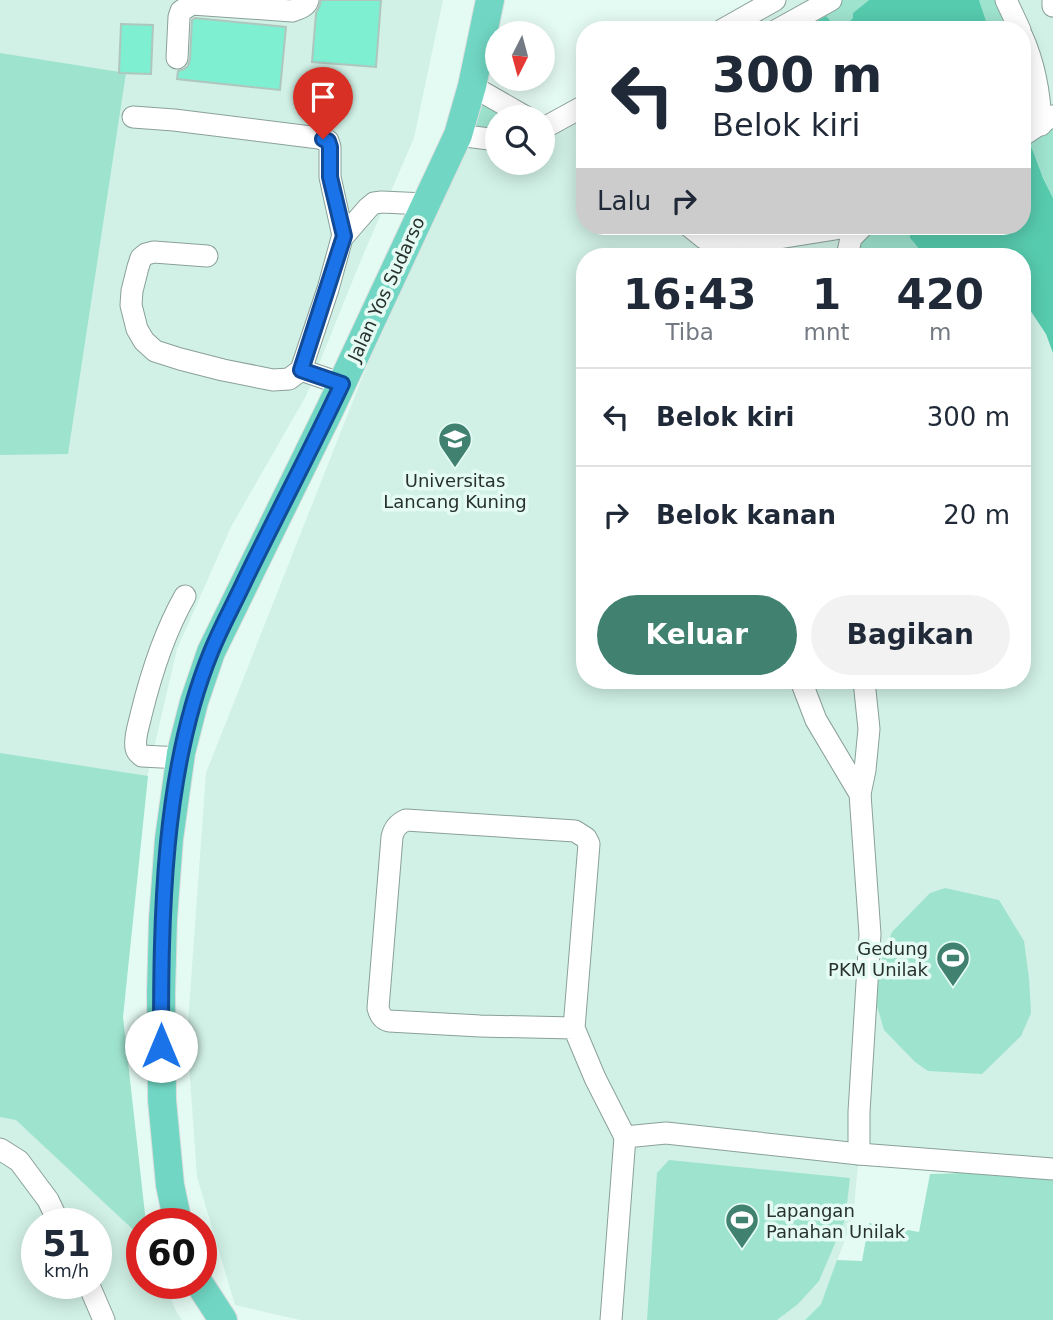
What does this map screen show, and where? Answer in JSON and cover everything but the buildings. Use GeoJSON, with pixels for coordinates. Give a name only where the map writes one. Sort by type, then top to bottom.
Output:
{"type":"FeatureCollection","features":[{"type":"Feature","properties":{"kind":"main road","name":"Jalan Yos Sudarso"},"geometry":{"type":"LineString","coordinates":[[175,1208],[162,1100],[163,919],[169,839],[180,758],[194,702],[211,652],[342,384],[458,135],[472,86],[490,0]]}},
{"type":"Feature","properties":{"kind":"main road"},"geometry":{"type":"LineString","coordinates":[[209,1299],[223,1320]]}},
{"type":"Feature","properties":{"kind":"street"},"geometry":{"type":"LineString","coordinates":[[177,58],[179,17],[185,7],[192,4],[292,11],[300,9],[308,0]]}},
{"type":"Feature","properties":{"kind":"street"},"geometry":{"type":"LineString","coordinates":[[738,21],[775,0]]}},
{"type":"Feature","properties":{"kind":"street"},"geometry":{"type":"LineString","coordinates":[[793,21],[831,0]]}},
{"type":"Feature","properties":{"kind":"street"},"geometry":{"type":"LineString","coordinates":[[1006,0],[1016,21]]}},
{"type":"Feature","properties":{"kind":"street"},"geometry":{"type":"LineString","coordinates":[[1053,0],[1053,6]]}},
{"type":"Feature","properties":{"kind":"street"},"geometry":{"type":"LineString","coordinates":[[1031,61],[1040,97],[1035,127]]}},
{"type":"Feature","properties":{"kind":"street"},"geometry":{"type":"LineString","coordinates":[[472,86],[505,105]]}},
{"type":"Feature","properties":{"kind":"street"},"geometry":{"type":"LineString","coordinates":[[555,122],[576,110]]}},
{"type":"Feature","properties":{"kind":"street"},"geometry":{"type":"LineString","coordinates":[[133,117],[328,141],[330,177],[344,236]]}},
{"type":"Feature","properties":{"kind":"street"},"geometry":{"type":"LineString","coordinates":[[458,135],[485,138]]}},
{"type":"Feature","properties":{"kind":"street"},"geometry":{"type":"LineString","coordinates":[[207,256],[154,252],[141,258],[131,306],[137,330],[144,341],[155,351],[180,359],[273,380],[289,379],[301,370],[344,236],[374,204],[425,204]]}},
{"type":"Feature","properties":{"kind":"street"},"geometry":{"type":"LineString","coordinates":[[700,235],[721,248]]}},
{"type":"Feature","properties":{"kind":"street"},"geometry":{"type":"LineString","coordinates":[[735,235],[760,241],[798,235]]}},
{"type":"Feature","properties":{"kind":"street"},"geometry":{"type":"LineString","coordinates":[[301,370],[342,384]]}},
{"type":"Feature","properties":{"kind":"street"},"geometry":{"type":"LineString","coordinates":[[180,758],[142,756],[136,748],[137,731],[152,677],[165,637],[185,596]]}},
{"type":"Feature","properties":{"kind":"street"},"geometry":{"type":"LineString","coordinates":[[804,689],[816,720],[860,794]]}},
{"type":"Feature","properties":{"kind":"street"},"geometry":{"type":"LineString","coordinates":[[859,1154],[870,934],[860,794],[869,729],[865,689]]}},
{"type":"Feature","properties":{"kind":"street"},"geometry":{"type":"LineString","coordinates":[[574,1028],[384,1020],[378,1008],[391,837],[401,822],[406,820],[575,831],[586,838],[589,844],[574,1028],[595,1078],[625,1137],[611,1320]]}},
{"type":"Feature","properties":{"kind":"street"},"geometry":{"type":"LineString","coordinates":[[625,1137],[666,1133],[859,1154],[1053,1169]]}},
{"type":"Feature","properties":{"kind":"street"},"geometry":{"type":"LineString","coordinates":[[0,1149],[19,1161],[52,1208]]}},
{"type":"Feature","properties":{"kind":"street"},"geometry":{"type":"LineString","coordinates":[[95,1299],[104,1320]]}},
{"type":"Feature","properties":{"kind":"shaded area"},"geometry":{"type":"Polygon","coordinates":[[[0,0],[443,0],[414,138],[306,396],[231,527],[177,649],[143,795],[123,1017],[125,1091],[140,1208],[126,1208],[126,1299],[171,1299],[182,1320],[0,1320],[0,0]]]}},
{"type":"Feature","properties":{"kind":"shaded area","name":"Universitas Lancang Kuning"},"geometry":{"type":"Polygon","coordinates":[[[775,0],[1053,0],[1053,1169],[859,1154],[853,1218],[821,1304],[805,1320],[300,1320],[235,1305],[217,1244],[217,1208],[206,1208],[197,1177],[187,1036],[206,773],[458,135],[485,138],[485,175],[555,175],[555,122],[576,110],[576,235],[1031,235],[1031,21],[739,21],[775,0]]]}},
{"type":"Feature","properties":{"kind":"shaded area"},"geometry":{"type":"Polygon","coordinates":[[[836,0],[869,0],[853,13],[850,21],[830,21],[825,16],[816,21],[797,21],[836,0]]]}},
{"type":"Feature","properties":{"kind":"shaded area"},"geometry":{"type":"Polygon","coordinates":[[[869,0],[979,0],[986,21],[850,21],[853,13],[869,0]]]}},
{"type":"Feature","properties":{"kind":"shaded area"},"geometry":{"type":"Polygon","coordinates":[[[979,0],[1002,0],[1011,21],[986,21],[979,0]]]}},
{"type":"Feature","properties":{"kind":"shaded area"},"geometry":{"type":"Polygon","coordinates":[[[826,16],[830,21],[817,21],[826,16]]]}},
{"type":"Feature","properties":{"kind":"shaded area"},"geometry":{"type":"Polygon","coordinates":[[[0,53],[126,73],[68,454],[0,455],[0,53]]]}},
{"type":"Feature","properties":{"kind":"shaded area"},"geometry":{"type":"Polygon","coordinates":[[[1031,73],[1033,79],[1031,128],[1031,73]]]}},
{"type":"Feature","properties":{"kind":"shaded area"},"geometry":{"type":"Polygon","coordinates":[[[481,100],[490,105],[485,105],[485,130],[473,127],[481,100]]]}},
{"type":"Feature","properties":{"kind":"shaded area"},"geometry":{"type":"Polygon","coordinates":[[[1053,118],[1053,198],[1031,152],[1031,135],[1053,118]]]}},
{"type":"Feature","properties":{"kind":"shaded area"},"geometry":{"type":"Polygon","coordinates":[[[1031,148],[1053,198],[1053,353],[1046,334],[1031,312],[1031,248],[918,248],[910,235],[1031,235],[1031,148]]]}},
{"type":"Feature","properties":{"kind":"shaded area"},"geometry":{"type":"Polygon","coordinates":[[[865,235],[910,235],[918,248],[855,248],[865,235]]]}},
{"type":"Feature","properties":{"kind":"shaded area"},"geometry":{"type":"Polygon","coordinates":[[[0,753],[148,776],[123,1017],[144,1208],[126,1208],[126,1223],[16,1120],[0,1117],[0,753]]]}},
{"type":"Feature","properties":{"kind":"shaded area","name":"Gedung PKM Unilak"},"geometry":{"type":"Polygon","coordinates":[[[945,888],[999,900],[1024,941],[1031,1013],[1021,1036],[982,1074],[928,1071],[915,1062],[884,1030],[875,999],[876,974],[892,932],[930,893],[945,888]]]}},
{"type":"Feature","properties":{"kind":"shaded area","name":"Lapangan Panahan Unilak"},"geometry":{"type":"Polygon","coordinates":[[[669,1160],[850,1178],[845,1220],[819,1281],[798,1304],[777,1320],[647,1320],[657,1173],[669,1160]]]}},
{"type":"Feature","properties":{"kind":"shaded area"},"geometry":{"type":"Polygon","coordinates":[[[995,1172],[1053,1175],[1053,1320],[805,1320],[821,1304],[837,1260],[862,1261],[869,1223],[919,1232],[930,1174],[995,1172]]]}},
{"type":"Feature","properties":{"kind":"place","name":"Universitas Lancang Kuning"},"geometry":{"type":"Point","coordinates":[455,469]}},
{"type":"Feature","properties":{"kind":"place","name":"Gedung PKM Unilak"},"geometry":{"type":"Point","coordinates":[953,988]}},
{"type":"Feature","properties":{"kind":"place","name":"Lapangan Panahan Unilak"},"geometry":{"type":"Point","coordinates":[742,1250]}},
{"type":"Feature","properties":{"kind":"route"},"geometry":{"type":"LineString","coordinates":[[161,1046],[163,919],[169,839],[181,753],[194,702],[211,652],[342,384],[301,370],[344,236],[330,177],[330,147],[328,141],[323,139]]}}]}
